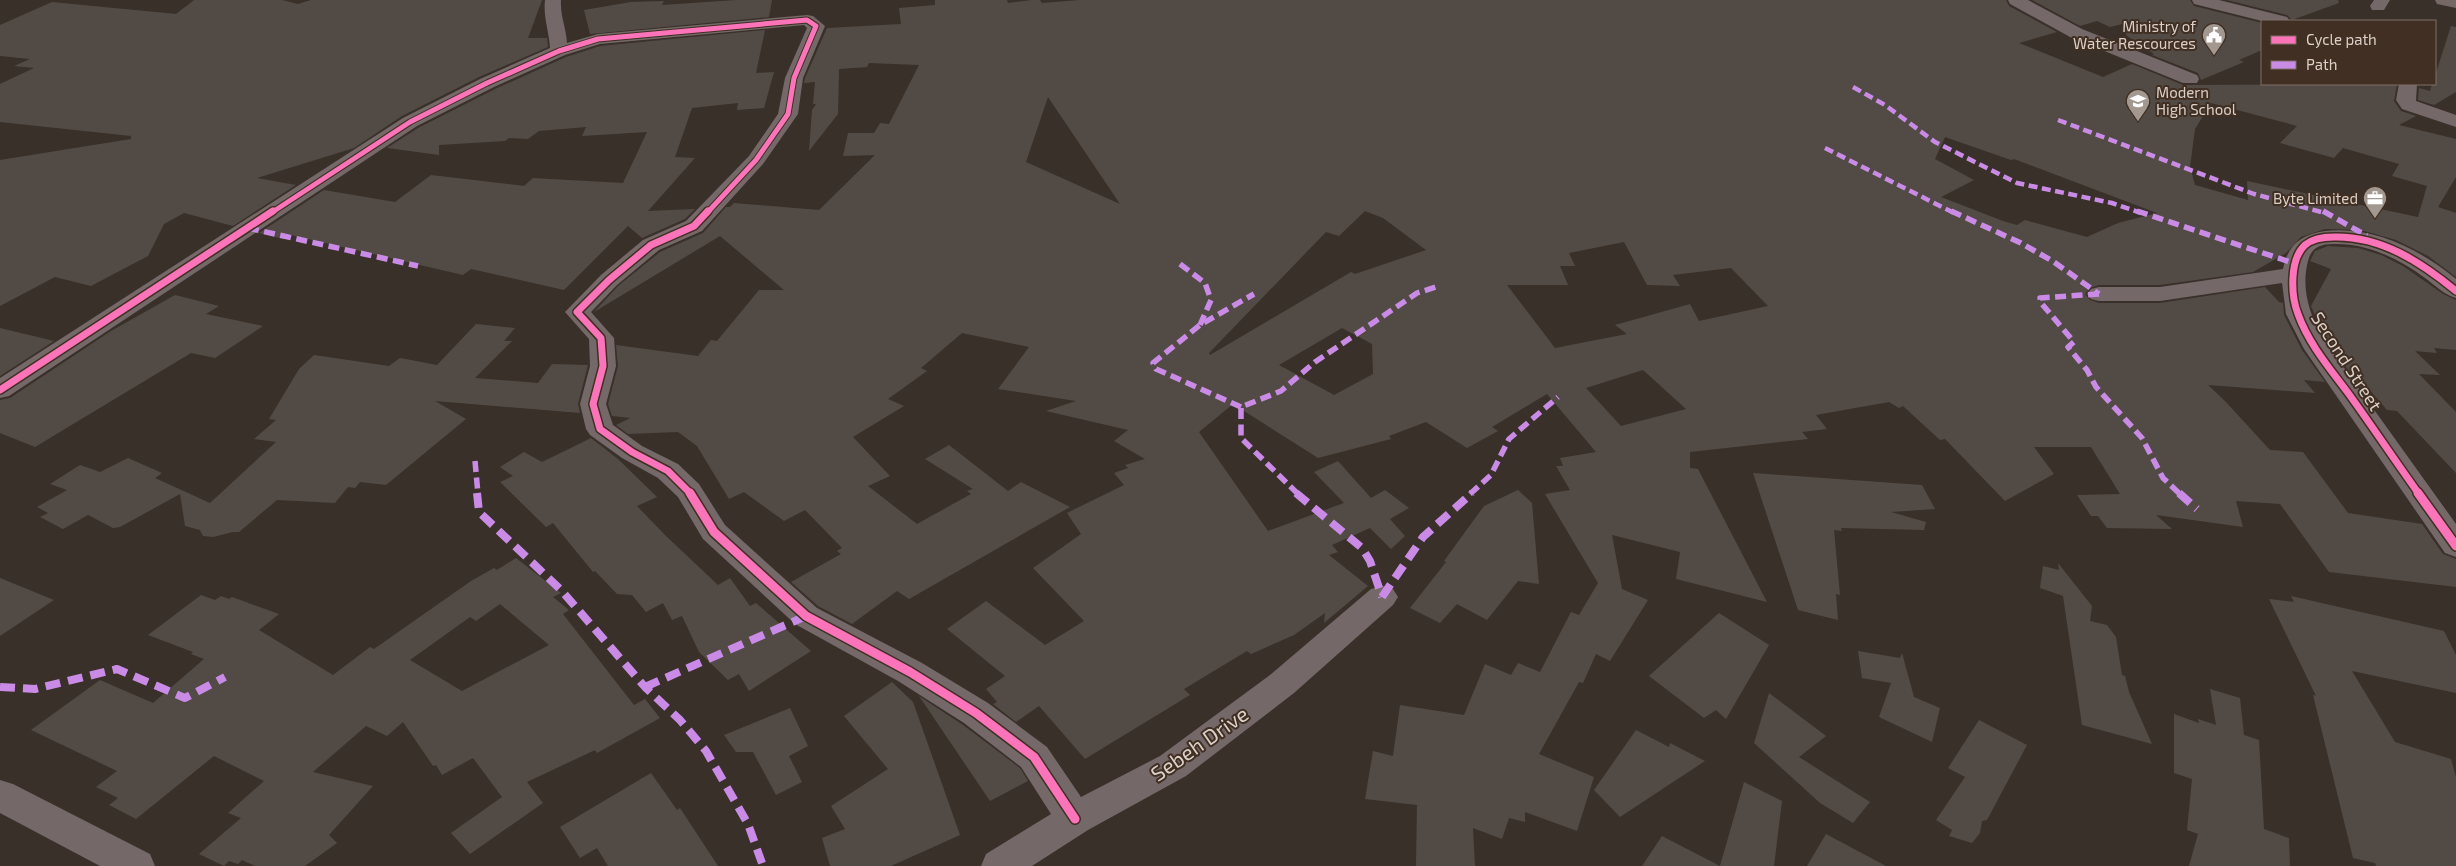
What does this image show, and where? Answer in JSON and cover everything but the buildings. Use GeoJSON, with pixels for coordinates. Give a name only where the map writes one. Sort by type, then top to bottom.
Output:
{"type":"FeatureCollection","features":[{"type":"Feature","properties":{"kind":"main road"},"geometry":{"type":"LineString","coordinates":[[2443,0],[2456,2]]}},
{"type":"Feature","properties":{"kind":"street"},"geometry":{"type":"LineString","coordinates":[[553,0],[552,15],[558,30],[559,52]]}},
{"type":"Feature","properties":{"kind":"street"},"geometry":{"type":"LineString","coordinates":[[2016,0],[2076,33],[2190,79]]}},
{"type":"Feature","properties":{"kind":"street"},"geometry":{"type":"LineString","coordinates":[[2200,0],[2277,20]]}},
{"type":"Feature","properties":{"kind":"street"},"geometry":{"type":"LineString","coordinates":[[0,390],[410,122],[559,52],[598,39],[788,20],[807,20],[816,26],[794,78],[788,114],[756,160],[721,200],[694,226],[651,245],[609,280],[577,312],[601,338],[603,366],[593,404],[600,428],[632,452],[668,471],[689,490],[714,532],[806,616],[910,672],[959,702],[1034,757],[1075,819]]}},
{"type":"Feature","properties":{"kind":"street"},"geometry":{"type":"LineString","coordinates":[[2408,85],[2406,100],[2409,105],[2456,121]]}},
{"type":"Feature","properties":{"kind":"street","name":"Second Street"},"geometry":{"type":"LineString","coordinates":[[2456,291],[2443,280],[2409,258],[2384,245],[2351,237],[2316,240],[2306,244],[2300,250],[2294,274],[2294,293],[2298,312],[2320,353],[2456,546]]}},
{"type":"Feature","properties":{"kind":"street"},"geometry":{"type":"LineString","coordinates":[[2099,294],[2160,294],[2294,274]]}},
{"type":"Feature","properties":{"kind":"street","name":"Sebeh Drive"},"geometry":{"type":"LineString","coordinates":[[1000,866],[1075,819],[1173,766],[1282,684],[1382,597]]}},
{"type":"Feature","properties":{"kind":"street"},"geometry":{"type":"LineString","coordinates":[[0,795],[136,866]]}},
{"type":"Feature","properties":{"kind":"marked path"},"geometry":{"type":"LineString","coordinates":[[1853,87],[1885,105],[1935,142],[2017,183],[2112,203],[2296,264]]}},
{"type":"Feature","properties":{"kind":"marked path"},"geometry":{"type":"LineString","coordinates":[[2058,120],[2254,194],[2322,211],[2367,236]]}},
{"type":"Feature","properties":{"kind":"marked path"},"geometry":{"type":"LineString","coordinates":[[1825,148],[1939,206],[2021,243],[2054,262],[2099,294]]}},
{"type":"Feature","properties":{"kind":"marked path"},"geometry":{"type":"LineString","coordinates":[[248,228],[418,266]]}},
{"type":"Feature","properties":{"kind":"marked path"},"geometry":{"type":"LineString","coordinates":[[1180,264],[1205,283],[1211,300],[1200,325]]}},
{"type":"Feature","properties":{"kind":"marked path"},"geometry":{"type":"LineString","coordinates":[[1382,597],[1370,561],[1362,548],[1293,490],[1241,438],[1241,407],[1281,391],[1315,362],[1417,293],[1436,287]]}},
{"type":"Feature","properties":{"kind":"marked path"},"geometry":{"type":"LineString","coordinates":[[1241,407],[1156,369],[1153,363],[1200,325],[1254,294]]}},
{"type":"Feature","properties":{"kind":"marked path"},"geometry":{"type":"LineString","coordinates":[[2099,294],[2040,298],[2042,304],[2074,342],[2068,347],[2087,370],[2096,387],[2142,438],[2163,478],[2197,509]]}},
{"type":"Feature","properties":{"kind":"marked path"},"geometry":{"type":"LineString","coordinates":[[1382,597],[1423,537],[1491,475],[1509,439],[1558,397]]}},
{"type":"Feature","properties":{"kind":"marked path"},"geometry":{"type":"LineString","coordinates":[[475,461],[479,512],[561,590],[645,687],[680,720],[706,751],[748,824],[763,866]]}},
{"type":"Feature","properties":{"kind":"marked path"},"geometry":{"type":"LineString","coordinates":[[645,687],[806,616]]}},
{"type":"Feature","properties":{"kind":"marked path"},"geometry":{"type":"LineString","coordinates":[[0,687],[35,689],[117,669],[185,698],[225,677]]}},
{"type":"Feature","properties":{"kind":"cycle path"},"geometry":{"type":"LineString","coordinates":[[0,390],[410,122],[487,83],[559,51],[598,39],[807,20],[816,26],[794,78],[788,114],[756,160],[694,226],[651,245],[609,280],[577,312],[601,338],[603,366],[593,404],[600,429],[632,452],[668,471],[689,491],[714,532],[806,616],[910,672],[976,713],[1034,757],[1075,819]]}},
{"type":"Feature","properties":{"kind":"cycle path"},"geometry":{"type":"LineString","coordinates":[[2456,291],[2416,261],[2402,253],[2386,246],[2354,238],[2316,239],[2300,250],[2295,267],[2294,298],[2303,326],[2324,360],[2456,546]]}},
{"type":"Feature","properties":{"kind":"place","name":"Ministry of Water Rescources"},"geometry":{"type":"Point","coordinates":[2214,56]}},
{"type":"Feature","properties":{"kind":"place","name":"Modern High School"},"geometry":{"type":"Point","coordinates":[2138,122]}},
{"type":"Feature","properties":{"kind":"place","name":"Byte Limited"},"geometry":{"type":"Point","coordinates":[2375,219]}}]}
